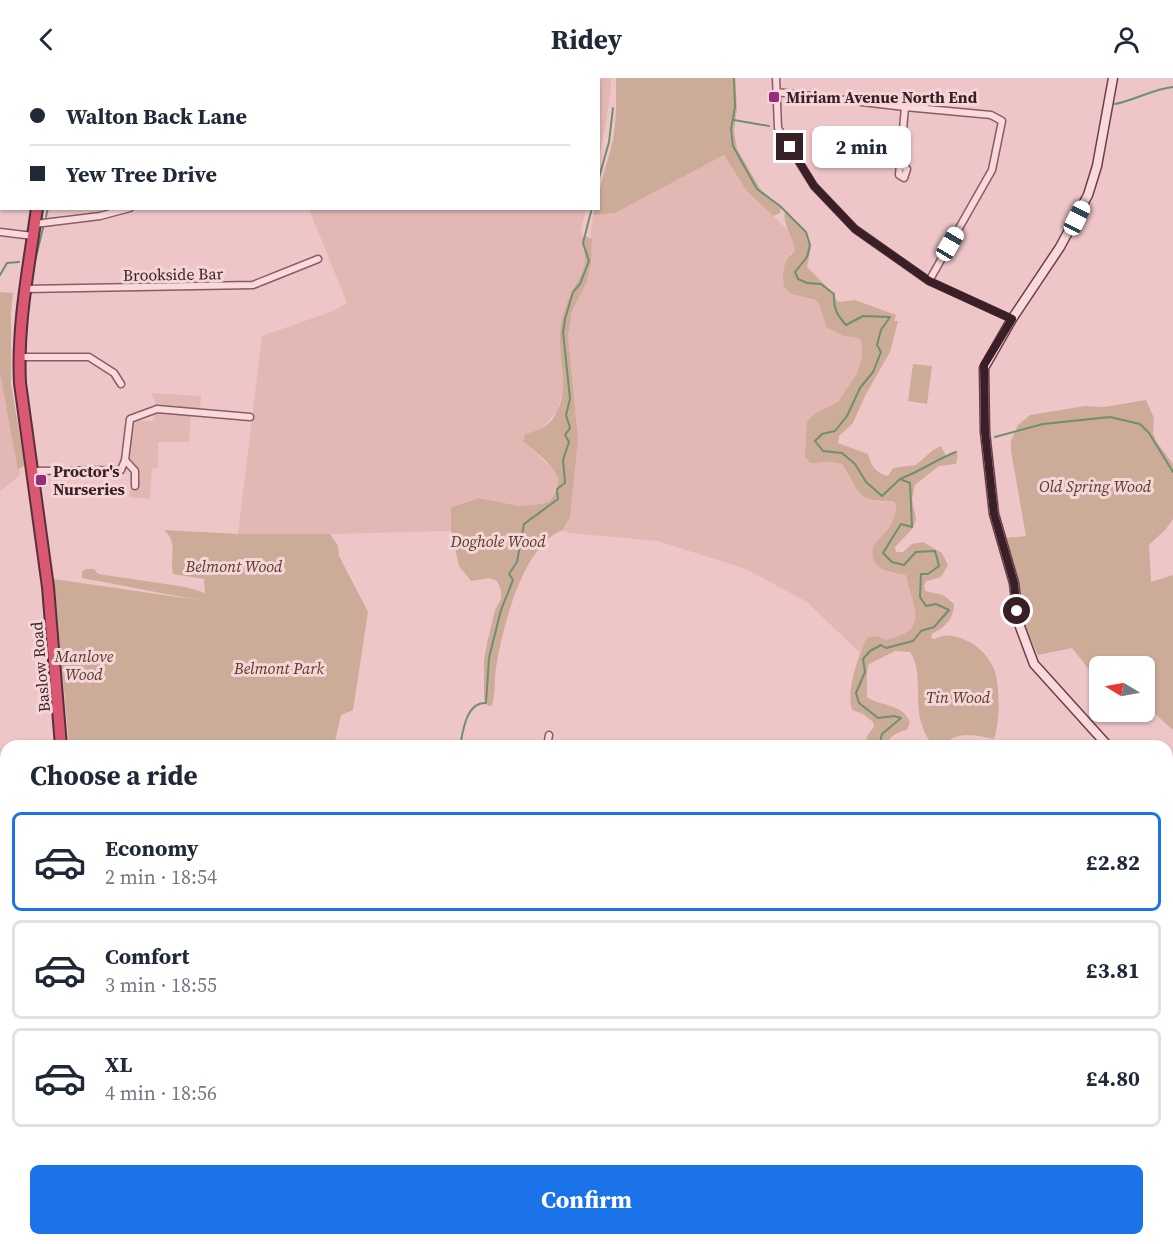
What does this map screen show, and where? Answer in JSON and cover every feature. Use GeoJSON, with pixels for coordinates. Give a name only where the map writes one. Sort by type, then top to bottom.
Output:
{"type":"FeatureCollection","features":[{"type":"Feature","properties":{"kind":"highway","name":"Baslow Road"},"geometry":{"type":"LineString","coordinates":[[37,210],[24,289],[19,357],[20,383],[48,587],[61,740]]}},
{"type":"Feature","properties":{"kind":"street"},"geometry":{"type":"LineString","coordinates":[[776,78],[778,128],[814,186],[855,229],[929,281],[1012,319]]}},
{"type":"Feature","properties":{"kind":"street"},"geometry":{"type":"LineString","coordinates":[[1103,740],[1034,664],[1019,624],[1014,583],[994,514],[985,432],[984,365],[1060,247],[1088,195],[1097,166],[1113,78]]}},
{"type":"Feature","properties":{"kind":"street"},"geometry":{"type":"LineString","coordinates":[[776,92],[992,116],[1002,121],[993,170],[929,281]]}},
{"type":"Feature","properties":{"kind":"street"},"geometry":{"type":"LineString","coordinates":[[901,163],[905,107]]}},
{"type":"Feature","properties":{"kind":"street"},"geometry":{"type":"LineString","coordinates":[[35,224],[100,216],[122,210]]}},
{"type":"Feature","properties":{"kind":"street"},"geometry":{"type":"LineString","coordinates":[[0,232],[33,236]]}},
{"type":"Feature","properties":{"kind":"street","name":"Brookside Bar"},"geometry":{"type":"LineString","coordinates":[[24,289],[253,285],[318,259]]}},
{"type":"Feature","properties":{"kind":"street"},"geometry":{"type":"LineString","coordinates":[[19,357],[89,357],[114,373],[121,384]]}},
{"type":"Feature","properties":{"kind":"street"},"geometry":{"type":"LineString","coordinates":[[33,471],[121,470],[125,460],[130,419],[157,409],[250,417]]}},
{"type":"Feature","properties":{"kind":"street"},"geometry":{"type":"LineString","coordinates":[[125,460],[135,471],[135,486]]}},
{"type":"Feature","properties":{"kind":"street"},"geometry":{"type":"LineString","coordinates":[[548,740],[549,735]]}},
{"type":"Feature","properties":{"kind":"shaded area"},"geometry":{"type":"Polygon","coordinates":[[[600,78],[611,78],[600,152],[600,78]]]}},
{"type":"Feature","properties":{"kind":"shaded area"},"geometry":{"type":"Polygon","coordinates":[[[724,155],[746,190],[792,234],[795,251],[790,254],[792,294],[816,300],[826,327],[844,336],[860,338],[862,343],[862,358],[857,373],[838,402],[807,422],[808,434],[805,445],[820,463],[829,460],[842,464],[852,483],[877,502],[893,501],[896,504],[897,514],[884,535],[874,544],[890,573],[906,575],[917,611],[915,624],[901,637],[885,640],[877,636],[867,638],[860,653],[807,602],[746,569],[658,541],[569,533],[563,530],[568,522],[578,439],[568,336],[572,311],[587,282],[591,262],[592,239],[590,237],[593,215],[615,213],[724,155]]]}},
{"type":"Feature","properties":{"kind":"shaded area"},"geometry":{"type":"Polygon","coordinates":[[[309,210],[586,210],[581,230],[586,258],[583,272],[563,315],[560,351],[564,369],[563,391],[557,411],[541,430],[525,434],[523,441],[557,473],[558,483],[550,501],[519,506],[479,498],[458,504],[451,507],[451,530],[448,531],[238,534],[262,336],[333,311],[347,303],[309,210]]]}},
{"type":"Feature","properties":{"kind":"shaded area"},"geometry":{"type":"Polygon","coordinates":[[[0,373],[20,475],[0,491],[0,373]]]}},
{"type":"Feature","properties":{"kind":"shaded area"},"geometry":{"type":"Polygon","coordinates":[[[151,393],[201,396],[200,410],[191,414],[189,442],[158,442],[158,468],[152,468],[150,499],[129,497],[131,487],[136,488],[137,468],[129,458],[132,420],[154,421],[155,401],[151,393]]]}},
{"type":"Feature","properties":{"kind":"green space"},"geometry":{"type":"Polygon","coordinates":[[[616,78],[735,78],[737,109],[734,131],[737,149],[761,190],[781,208],[780,213],[773,216],[746,190],[724,155],[615,213],[593,215],[595,210],[600,210],[600,189],[614,136],[616,78]]]}},
{"type":"Feature","properties":{"kind":"green space","name":"Tin Wood"},"geometry":{"type":"Polygon","coordinates":[[[785,212],[807,232],[811,247],[807,267],[832,292],[838,302],[855,300],[896,315],[894,321],[898,321],[890,352],[865,396],[853,423],[839,436],[838,443],[868,454],[874,468],[888,476],[893,468],[916,465],[941,446],[946,456],[955,452],[958,455],[956,464],[939,466],[915,485],[912,499],[916,519],[913,528],[895,547],[896,552],[903,552],[912,544],[923,542],[942,553],[948,565],[941,577],[927,581],[924,585],[925,591],[943,595],[954,604],[954,609],[948,622],[932,634],[931,638],[949,636],[963,639],[978,648],[990,661],[997,679],[998,696],[994,739],[969,735],[957,736],[950,740],[929,740],[920,717],[917,672],[910,652],[895,651],[869,664],[867,675],[867,697],[902,711],[910,722],[907,730],[894,735],[889,740],[867,740],[874,727],[873,722],[863,714],[852,710],[852,684],[867,638],[877,636],[886,640],[900,636],[914,624],[915,607],[906,575],[880,568],[873,559],[874,544],[893,521],[896,504],[893,501],[865,497],[856,488],[842,464],[810,463],[805,456],[807,422],[813,415],[838,402],[857,373],[862,358],[862,343],[859,338],[844,336],[826,327],[816,300],[792,294],[784,287],[784,267],[788,258],[795,251],[785,212]]]}},
{"type":"Feature","properties":{"kind":"green space","name":"Doghole Wood"},"geometry":{"type":"Polygon","coordinates":[[[585,236],[592,239],[591,262],[587,282],[572,311],[568,336],[578,439],[570,517],[563,530],[549,538],[536,552],[517,590],[503,632],[495,673],[492,705],[488,706],[484,700],[484,660],[495,610],[501,599],[501,590],[497,581],[489,578],[471,581],[459,566],[451,530],[451,507],[479,498],[519,506],[541,504],[550,501],[555,492],[558,478],[555,472],[523,441],[525,434],[540,429],[551,421],[561,402],[563,383],[561,329],[567,303],[584,266],[582,238],[585,236]]]}},
{"type":"Feature","properties":{"kind":"green space"},"geometry":{"type":"Polygon","coordinates":[[[0,292],[13,293],[11,384],[25,465],[18,470],[0,373],[0,292]]]}},
{"type":"Feature","properties":{"kind":"green space"},"geometry":{"type":"Polygon","coordinates":[[[913,364],[932,366],[927,404],[908,401],[913,364]]]}},
{"type":"Feature","properties":{"kind":"green space","name":"Old Spring Wood"},"geometry":{"type":"Polygon","coordinates":[[[1146,400],[1154,418],[1153,433],[1156,441],[1173,464],[1173,519],[1149,545],[1151,582],[1173,575],[1173,730],[1155,714],[1155,656],[1089,656],[1089,669],[1072,648],[1038,655],[1023,623],[1004,538],[1026,536],[1011,451],[1011,441],[1018,425],[1030,415],[1085,406],[1104,407],[1146,400]]]}},
{"type":"Feature","properties":{"kind":"green space","name":"Belmont Park"},"geometry":{"type":"Polygon","coordinates":[[[164,530],[238,534],[330,534],[338,546],[339,556],[368,612],[353,710],[341,715],[335,740],[69,740],[54,579],[198,600],[82,578],[82,572],[86,569],[94,569],[98,574],[186,587],[205,593],[204,579],[173,574],[172,545],[169,535],[164,530]]]}},
{"type":"Feature","properties":{"kind":"waterway"},"geometry":{"type":"LineString","coordinates":[[734,78],[735,107],[731,129],[733,146],[757,189],[780,206],[806,232],[810,245],[807,257],[795,272],[798,279],[807,283],[821,284],[834,294],[836,311],[846,325],[863,316],[890,317],[881,330],[877,345],[881,352],[873,372],[860,388],[847,416],[835,431],[822,434],[815,441],[823,451],[842,453],[855,464],[866,482],[882,496],[900,479],[910,483],[912,527],[901,524],[883,553],[892,562],[904,565],[916,552],[935,551],[939,566],[928,574],[921,574],[920,597],[926,606],[936,604],[949,610],[934,627],[921,631],[913,641],[886,648],[881,645],[870,651],[863,659],[865,672],[856,693],[859,703],[878,718],[894,716],[901,718],[882,734],[880,740]]}},
{"type":"Feature","properties":{"kind":"waterway"},"geometry":{"type":"LineString","coordinates":[[1115,104],[1173,87]]}},
{"type":"Feature","properties":{"kind":"waterway"},"geometry":{"type":"LineString","coordinates":[[600,174],[609,142],[613,108]]}},
{"type":"Feature","properties":{"kind":"waterway"},"geometry":{"type":"LineString","coordinates":[[734,120],[769,126]]}},
{"type":"Feature","properties":{"kind":"waterway"},"geometry":{"type":"LineString","coordinates":[[46,217],[48,210]]}},
{"type":"Feature","properties":{"kind":"waterway"},"geometry":{"type":"LineString","coordinates":[[461,740],[470,712],[479,704],[486,703],[489,658],[501,610],[513,580],[509,574],[517,562],[524,524],[558,499],[557,489],[565,483],[563,460],[569,442],[565,435],[570,428],[566,415],[570,399],[563,332],[573,292],[580,284],[589,261],[583,243],[591,210]]}},
{"type":"Feature","properties":{"kind":"waterway"},"geometry":{"type":"LineString","coordinates":[[32,261],[35,261],[43,228]]}},
{"type":"Feature","properties":{"kind":"waterway"},"geometry":{"type":"LineString","coordinates":[[0,275],[7,263],[19,262]]}},
{"type":"Feature","properties":{"kind":"waterway"},"geometry":{"type":"LineString","coordinates":[[995,437],[1043,424],[1110,417],[1140,424],[1149,433],[1173,472]]}},
{"type":"Feature","properties":{"kind":"waterway"},"geometry":{"type":"LineString","coordinates":[[902,478],[956,452]]}},
{"type":"Feature","properties":{"kind":"place","name":"Miriam Avenue North End"},"geometry":{"type":"Point","coordinates":[774,97]}},
{"type":"Feature","properties":{"kind":"place","name":"Proctor's Nurseries"},"geometry":{"type":"Point","coordinates":[41,480]}},
{"type":"Feature","properties":{"kind":"route"},"geometry":{"type":"LineString","coordinates":[[790,147],[814,186],[855,229],[929,281],[1012,319],[984,365],[985,432],[994,514],[1014,583],[1017,611]]}},
{"type":"Feature","properties":{"kind":"park label","name":"Belmont Wood"},"geometry":{"type":"Point","coordinates":[234,566]}},
{"type":"Feature","properties":{"kind":"park label","name":"Manlove Wood"},"geometry":{"type":"Point","coordinates":[84,665]}}]}
